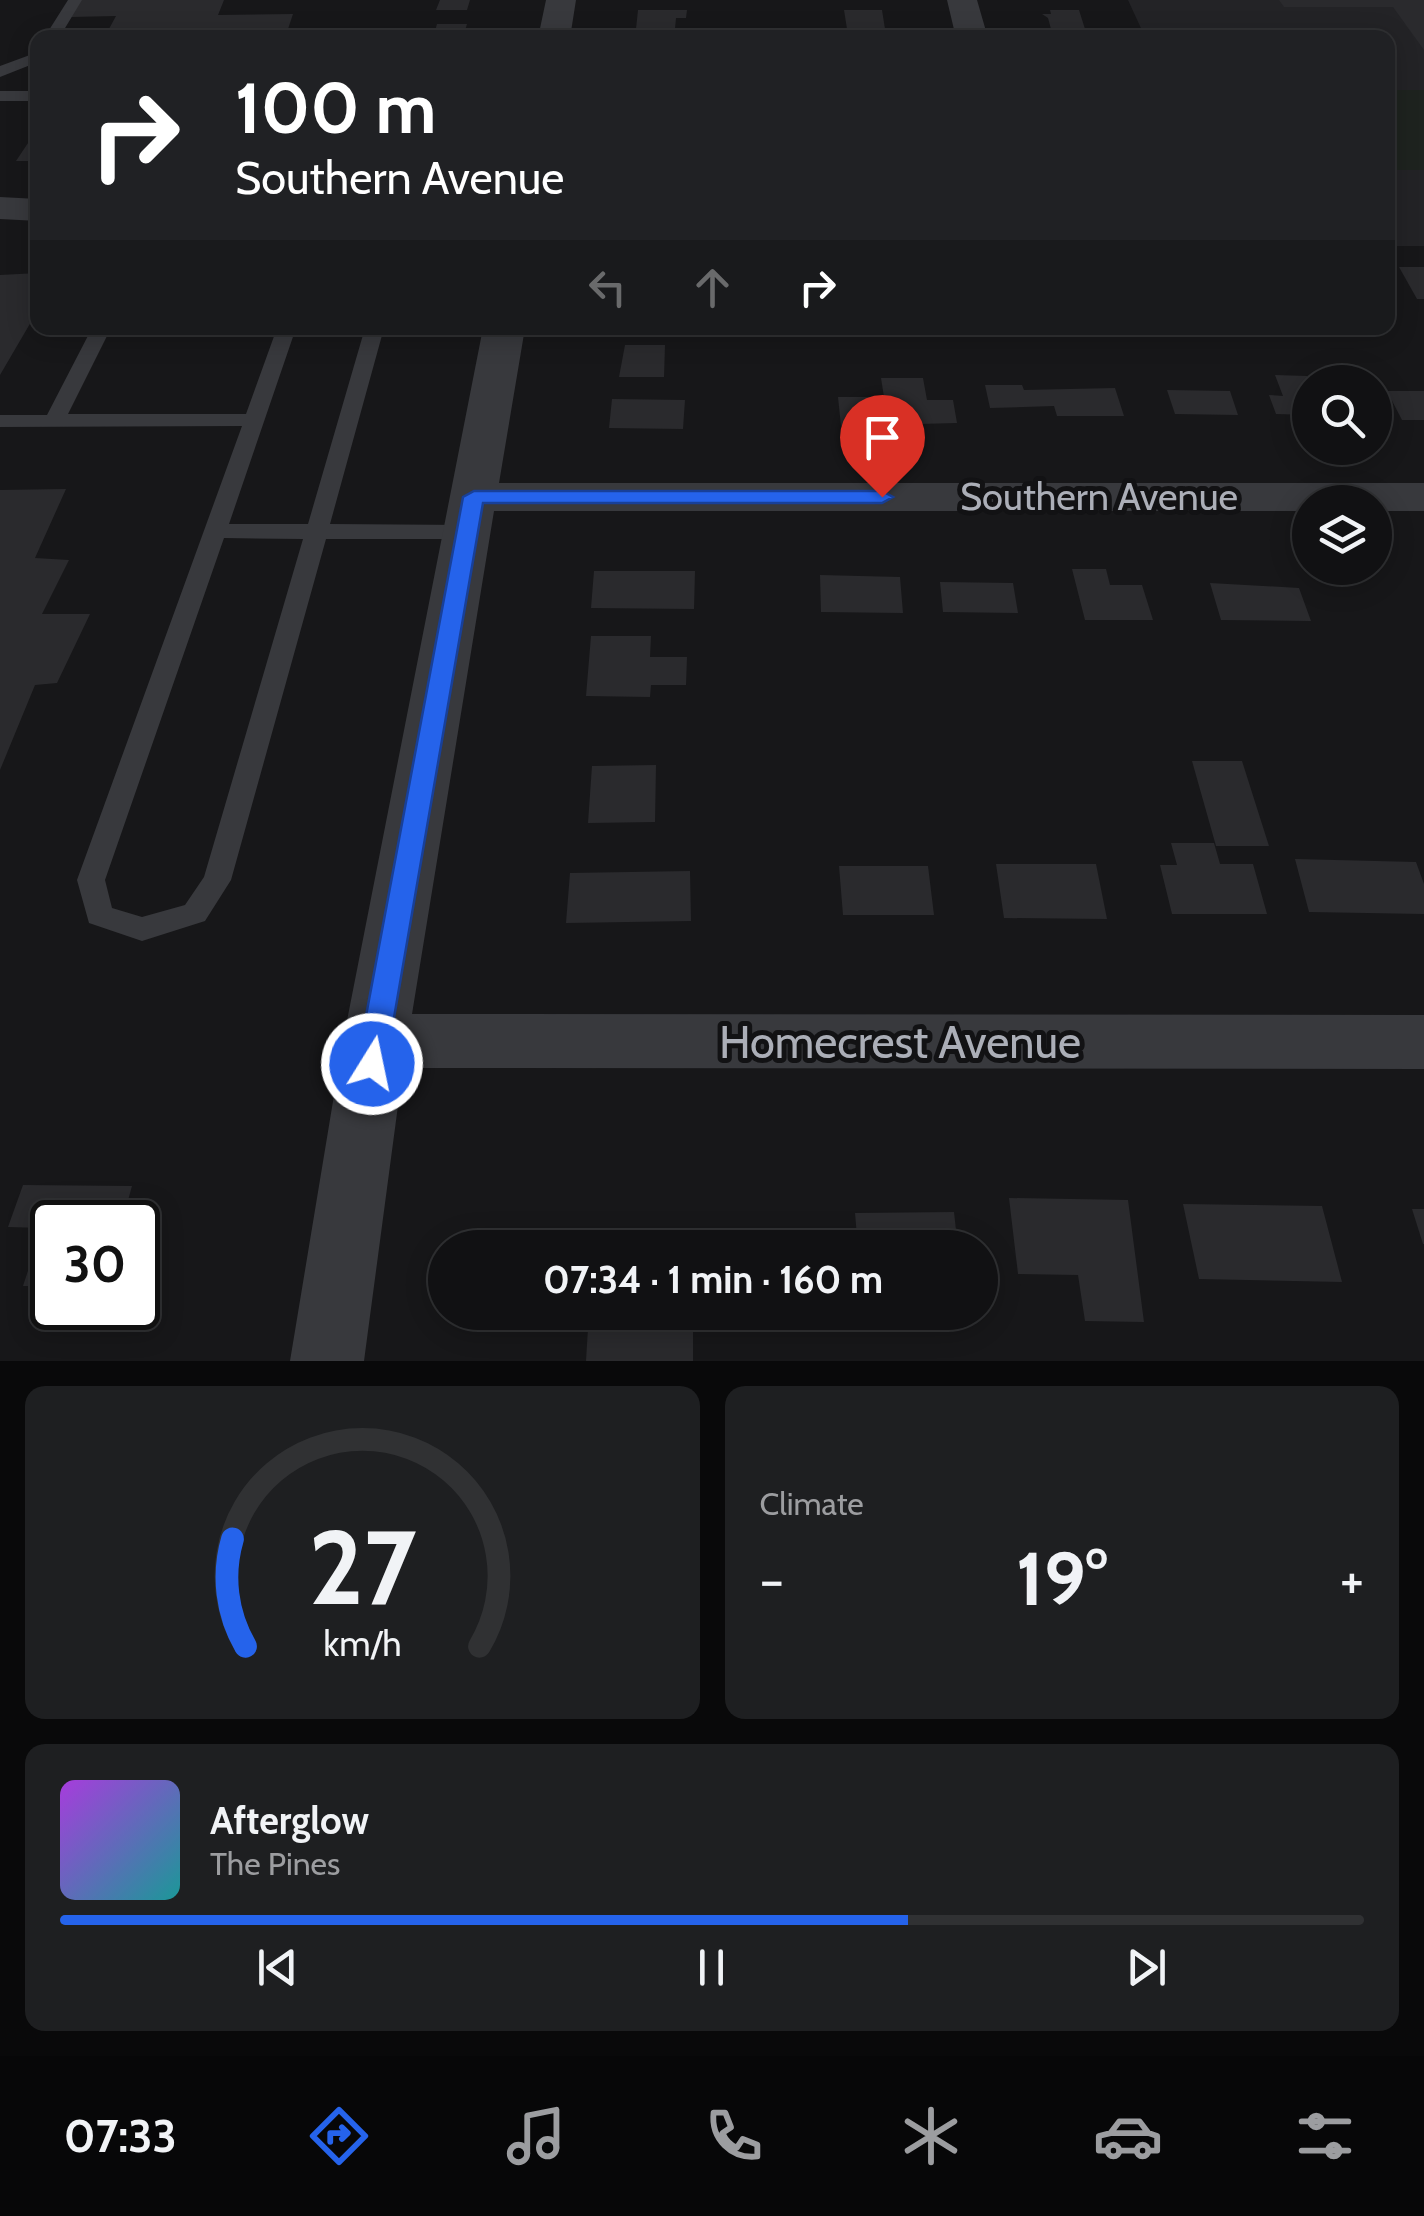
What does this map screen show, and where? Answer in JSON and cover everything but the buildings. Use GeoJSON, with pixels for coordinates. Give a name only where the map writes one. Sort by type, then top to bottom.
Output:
{"type":"FeatureCollection","features":[{"type":"Feature","properties":{"kind":"street"},"geometry":{"type":"LineString","coordinates":[[555,30],[561,0]]}},
{"type":"Feature","properties":{"kind":"street"},"geometry":{"type":"LineString","coordinates":[[962,0],[970,30]]}},
{"type":"Feature","properties":{"kind":"street"},"geometry":{"type":"LineString","coordinates":[[0,208],[30,210]]}},
{"type":"Feature","properties":{"kind":"street"},"geometry":{"type":"LineString","coordinates":[[327,1361],[376,1041],[503,335]]}},
{"type":"Feature","properties":{"kind":"street","name":"Southern Avenue"},"geometry":{"type":"LineString","coordinates":[[470,515],[1424,497]]}},
{"type":"Feature","properties":{"kind":"street","name":"Homecrest Avenue"},"geometry":{"type":"LineString","coordinates":[[376,1041],[1424,1042]]}},
{"type":"Feature","properties":{"kind":"lane"},"geometry":{"type":"LineString","coordinates":[[56,30],[75,0]]}},
{"type":"Feature","properties":{"kind":"lane"},"geometry":{"type":"LineString","coordinates":[[0,72],[30,59]]}},
{"type":"Feature","properties":{"kind":"lane"},"geometry":{"type":"LineString","coordinates":[[0,96],[30,96]]}},
{"type":"Feature","properties":{"kind":"lane"},"geometry":{"type":"LineString","coordinates":[[54,421],[97,335]]}},
{"type":"Feature","properties":{"kind":"lane"},"geometry":{"type":"LineString","coordinates":[[284,335],[90,880],[99,915],[142,929],[194,913],[217,880],[373,335]]}},
{"type":"Feature","properties":{"kind":"lane"},"geometry":{"type":"LineString","coordinates":[[0,421],[254,420]]}},
{"type":"Feature","properties":{"kind":"lane"},"geometry":{"type":"LineString","coordinates":[[214,531],[316,532],[470,515]]}},
{"type":"Feature","properties":{"kind":"shaded area"},"geometry":{"type":"Polygon","coordinates":[[[1128,0],[1424,0],[1424,246],[1395,246],[1395,30],[1142,30],[1128,0]]]}},
{"type":"Feature","properties":{"kind":"shaded area"},"geometry":{"type":"Polygon","coordinates":[[[1395,90],[1424,90],[1424,170],[1395,170],[1395,90]]]}},
{"type":"Feature","properties":{"kind":"route"},"geometry":{"type":"LineString","coordinates":[[372,1064],[474,497],[882,497]]}}]}
